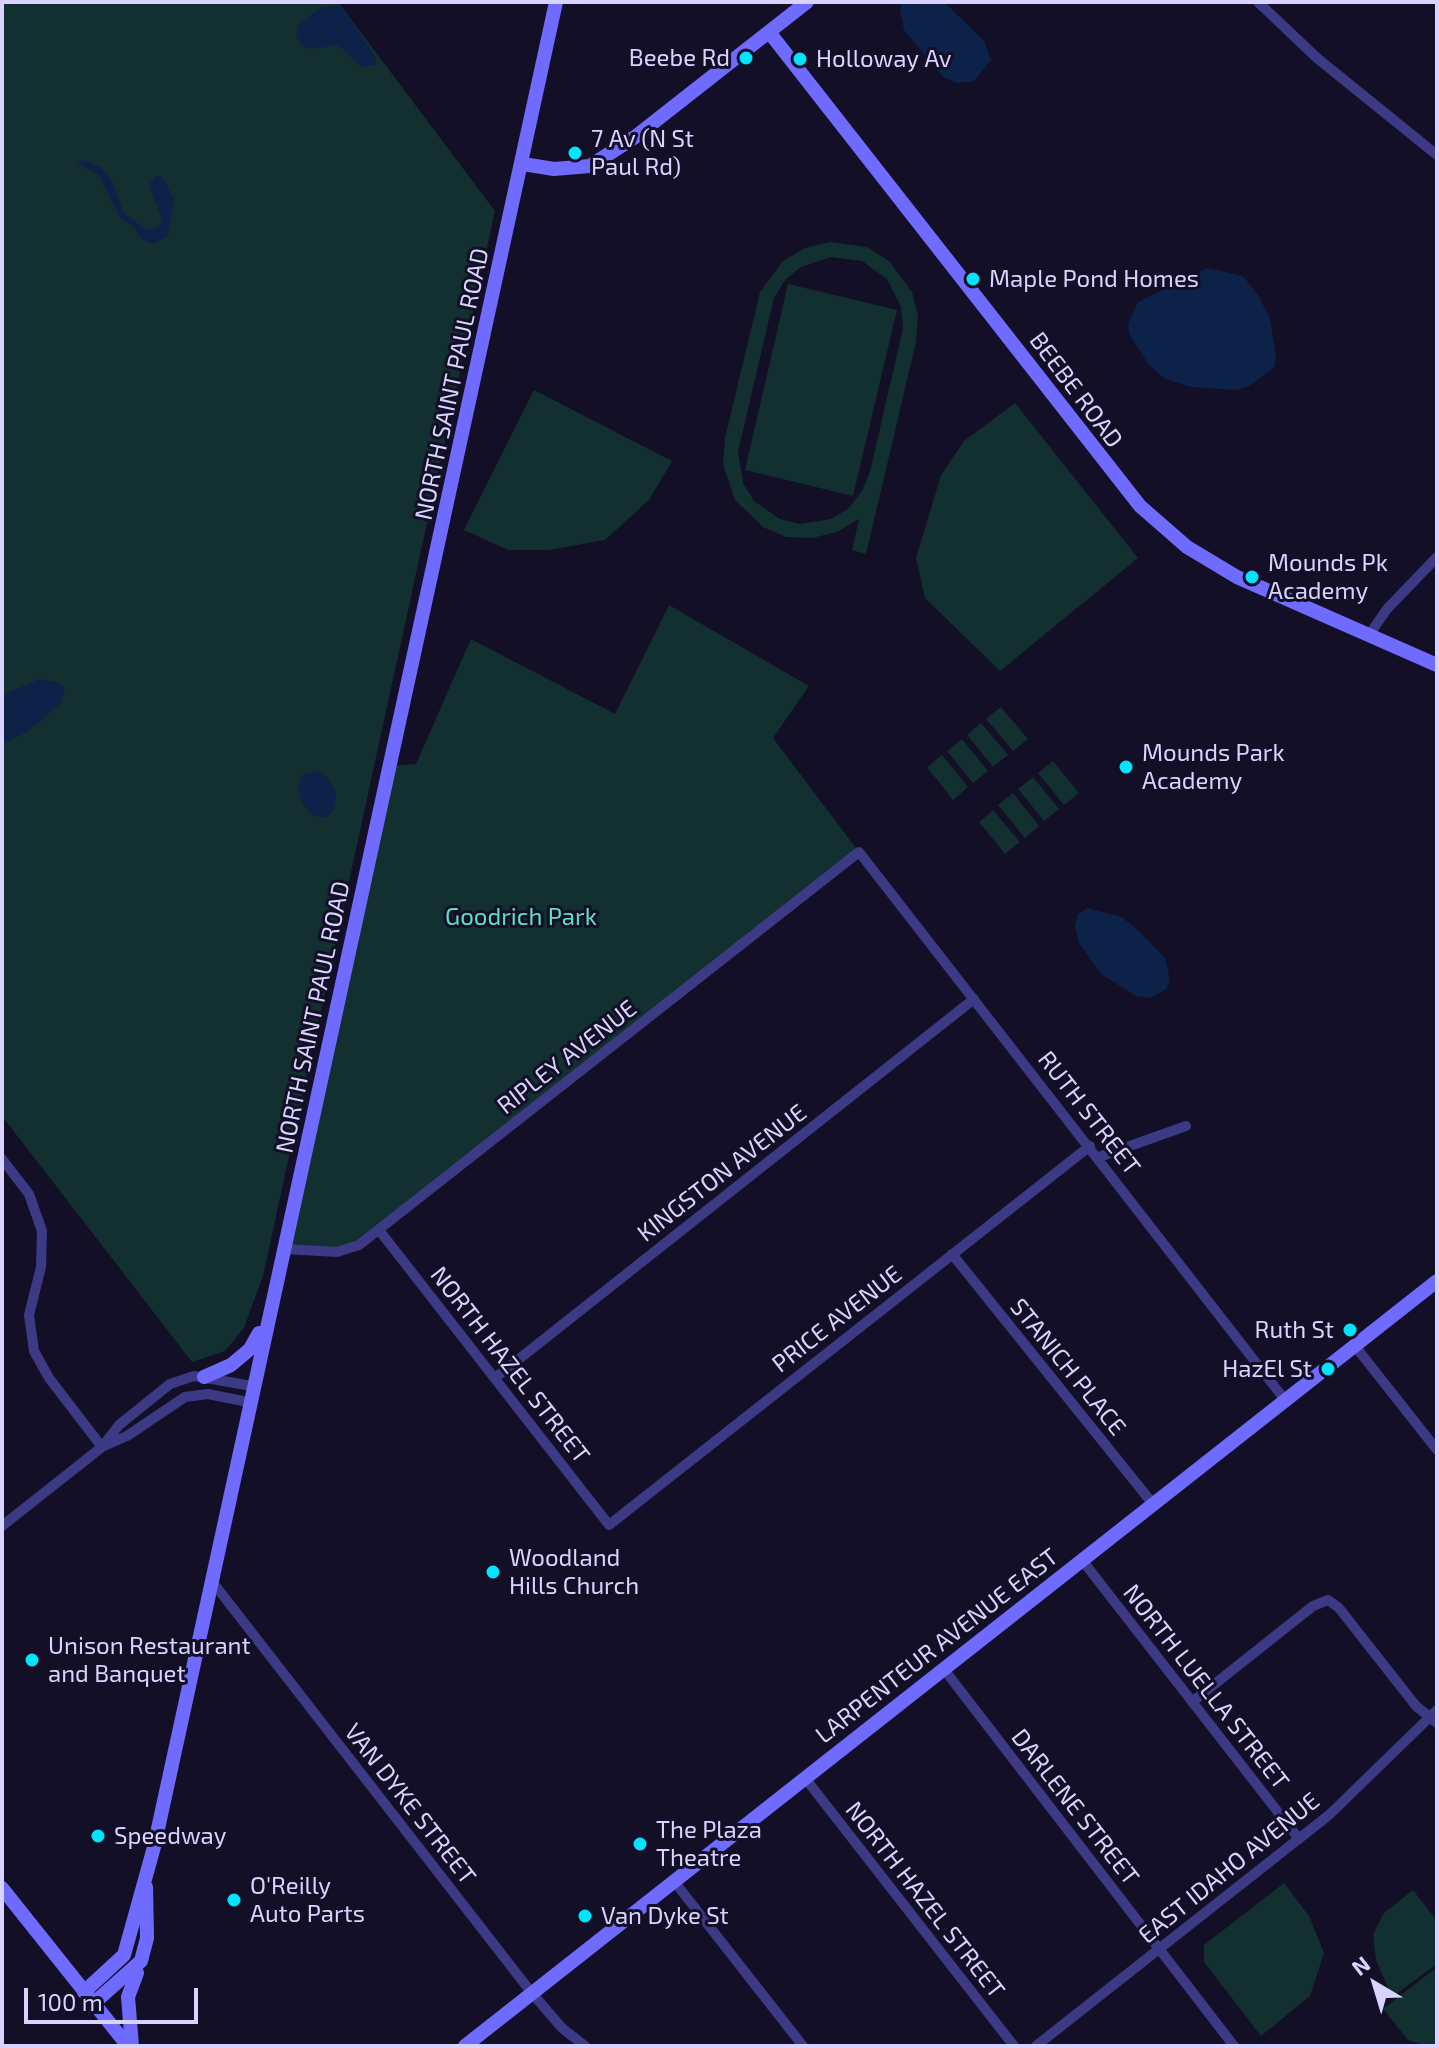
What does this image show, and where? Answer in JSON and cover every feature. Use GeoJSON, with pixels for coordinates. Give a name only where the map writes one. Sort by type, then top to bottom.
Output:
{"type":"FeatureCollection","features":[{"type":"Feature","properties":{"kind":"street","name":"NORTH SAINT PAUL ROAD"},"geometry":{"type":"LineString","coordinates":[[89,1998],[123,1959],[146,1879],[556,2]]}},
{"type":"Feature","properties":{"kind":"street"},"geometry":{"type":"LineString","coordinates":[[523,164],[554,169],[590,166],[635,137],[807,2]]}},
{"type":"Feature","properties":{"kind":"street"},"geometry":{"type":"LineString","coordinates":[[1258,2],[1317,58],[1437,155]]}},
{"type":"Feature","properties":{"kind":"street","name":"BEEBE ROAD"},"geometry":{"type":"LineString","coordinates":[[769,32],[1140,506],[1187,547],[1223,570],[1437,665]]}},
{"type":"Feature","properties":{"kind":"street"},"geometry":{"type":"LineString","coordinates":[[1369,635],[1387,609],[1437,557]]}},
{"type":"Feature","properties":{"kind":"street","name":"RIPLEY AVENUE"},"geometry":{"type":"LineString","coordinates":[[284,1249],[337,1252],[359,1245],[859,852]]}},
{"type":"Feature","properties":{"kind":"street","name":"RUTH STREET"},"geometry":{"type":"LineString","coordinates":[[859,852],[1285,1400]]}},
{"type":"Feature","properties":{"kind":"street","name":"KINGSTON AVENUE"},"geometry":{"type":"LineString","coordinates":[[495,1378],[974,999]]}},
{"type":"Feature","properties":{"kind":"street"},"geometry":{"type":"LineString","coordinates":[[1099,1157],[1186,1126]]}},
{"type":"Feature","properties":{"kind":"street","name":"PRICE AVENUE"},"geometry":{"type":"LineString","coordinates":[[609,1525],[1090,1146]]}},
{"type":"Feature","properties":{"kind":"street"},"geometry":{"type":"LineString","coordinates":[[2,1159],[29,1194],[42,1231],[41,1267],[29,1315],[34,1351],[49,1378],[102,1447]]}},
{"type":"Feature","properties":{"kind":"street","name":"NORTH HAZEL STREET"},"geometry":{"type":"LineString","coordinates":[[379,1230],[609,1525]]}},
{"type":"Feature","properties":{"kind":"street","name":"STANICH PLACE"},"geometry":{"type":"LineString","coordinates":[[952,1254],[1153,1504]]}},
{"type":"Feature","properties":{"kind":"street","name":"LARPENTEUR AVENUE EAST"},"geometry":{"type":"LineString","coordinates":[[465,2046],[1437,1281]]}},
{"type":"Feature","properties":{"kind":"street"},"geometry":{"type":"LineString","coordinates":[[204,1377],[231,1365],[250,1349],[267,1318]]}},
{"type":"Feature","properties":{"kind":"street"},"geometry":{"type":"LineString","coordinates":[[1355,1346],[1437,1450]]}},
{"type":"Feature","properties":{"kind":"street"},"geometry":{"type":"LineString","coordinates":[[2,1526],[102,1447],[119,1425],[162,1389],[185,1378],[204,1377],[252,1386]]}},
{"type":"Feature","properties":{"kind":"street"},"geometry":{"type":"LineString","coordinates":[[102,1447],[127,1436],[177,1401],[193,1394],[248,1402]]}},
{"type":"Feature","properties":{"kind":"street","name":"NORTH LUELLA STREET"},"geometry":{"type":"LineString","coordinates":[[1082,1560],[1299,1839]]}},
{"type":"Feature","properties":{"kind":"street","name":"VAN DYKE STREET"},"geometry":{"type":"LineString","coordinates":[[211,1580],[531,1992],[562,2028],[585,2046]]}},
{"type":"Feature","properties":{"kind":"street"},"geometry":{"type":"LineString","coordinates":[[1192,1702],[1313,1606],[1328,1600],[1339,1608],[1416,1706],[1434,1716]]}},
{"type":"Feature","properties":{"kind":"street","name":"DARLENE STREET"},"geometry":{"type":"LineString","coordinates":[[943,1668],[1234,2046]]}},
{"type":"Feature","properties":{"kind":"street","name":"EAST IDAHO AVENUE"},"geometry":{"type":"LineString","coordinates":[[1036,2046],[1329,1815],[1434,1716]]}},
{"type":"Feature","properties":{"kind":"street","name":"NORTH HAZEL STREET"},"geometry":{"type":"LineString","coordinates":[[805,1778],[1014,2046]]}},
{"type":"Feature","properties":{"kind":"street","name":"NORTH SAINT PAUL ROAD"},"geometry":{"type":"LineString","coordinates":[[130,2046],[128,1997],[145,1948],[146,1879]]}},
{"type":"Feature","properties":{"kind":"street"},"geometry":{"type":"LineString","coordinates":[[673,1880],[803,2046]]}},
{"type":"Feature","properties":{"kind":"street"},"geometry":{"type":"LineString","coordinates":[[2,1888],[130,2046]]}},
{"type":"Feature","properties":{"kind":"street"},"geometry":{"type":"LineString","coordinates":[[89,1998],[135,1969],[145,1948]]}},
{"type":"Feature","properties":{"kind":"green space"},"geometry":{"type":"Polygon","coordinates":[[[2,2],[338,2],[495,211],[263,1276],[244,1328],[225,1351],[192,1362],[2,1116],[2,2]]]}},
{"type":"Feature","properties":{"kind":"green space"},"geometry":{"type":"Polygon","coordinates":[[[830,242],[867,247],[889,261],[912,292],[918,316],[916,342],[866,554],[852,550],[859,519],[837,532],[812,538],[786,537],[763,527],[735,500],[723,464],[725,438],[760,292],[783,261],[805,248],[830,242]],[[831,257],[801,267],[785,280],[774,298],[738,452],[743,483],[754,501],[780,519],[800,524],[831,519],[849,508],[862,491],[870,472],[903,328],[901,307],[887,279],[862,261],[831,257]]]}},
{"type":"Feature","properties":{"kind":"green space"},"geometry":{"type":"Polygon","coordinates":[[[788,284],[897,310],[853,496],[745,470],[788,284]]]}},
{"type":"Feature","properties":{"kind":"green space"},"geometry":{"type":"Polygon","coordinates":[[[534,390],[672,461],[649,500],[605,540],[549,550],[508,550],[464,530],[534,390]]]}},
{"type":"Feature","properties":{"kind":"green space"},"geometry":{"type":"Polygon","coordinates":[[[1015,403],[1138,558],[1000,671],[925,598],[916,558],[941,475],[964,441],[1015,403]]]}},
{"type":"Feature","properties":{"kind":"green space","name":"Goodrich Park"},"geometry":{"type":"Polygon","coordinates":[[[669,605],[809,686],[773,738],[859,852],[379,1230],[337,1252],[284,1249],[390,766],[416,764],[471,639],[615,714],[669,605]]]}},
{"type":"Feature","properties":{"kind":"green space"},"geometry":{"type":"Polygon","coordinates":[[[1001,707],[1028,739],[1013,751],[986,719],[1001,707]]]}},
{"type":"Feature","properties":{"kind":"green space"},"geometry":{"type":"Polygon","coordinates":[[[981,723],[1008,755],[993,767],[967,735],[981,723]]]}},
{"type":"Feature","properties":{"kind":"green space"},"geometry":{"type":"Polygon","coordinates":[[[962,739],[988,771],[973,783],[947,751],[962,739]]]}},
{"type":"Feature","properties":{"kind":"green space"},"geometry":{"type":"Polygon","coordinates":[[[942,755],[968,787],[953,800],[927,767],[942,755]]]}},
{"type":"Feature","properties":{"kind":"green space"},"geometry":{"type":"Polygon","coordinates":[[[1053,761],[1079,793],[1064,805],[1038,773],[1053,761]]]}},
{"type":"Feature","properties":{"kind":"green space"},"geometry":{"type":"Polygon","coordinates":[[[1033,777],[1059,809],[1044,821],[1018,789],[1033,777]]]}},
{"type":"Feature","properties":{"kind":"green space"},"geometry":{"type":"Polygon","coordinates":[[[1013,793],[1039,826],[1025,838],[998,805],[1013,793]]]}},
{"type":"Feature","properties":{"kind":"green space"},"geometry":{"type":"Polygon","coordinates":[[[993,810],[1020,842],[1005,854],[979,822],[993,810]]]}},
{"type":"Feature","properties":{"kind":"green space"},"geometry":{"type":"Polygon","coordinates":[[[1284,1883],[1309,1916],[1324,1953],[1310,1996],[1261,2036],[1204,1962],[1204,1945],[1284,1883]]]}},
{"type":"Feature","properties":{"kind":"green space"},"geometry":{"type":"Polygon","coordinates":[[[1413,1890],[1437,1921],[1437,1964],[1392,1997],[1376,1960],[1373,1934],[1384,1913],[1413,1890]]]}},
{"type":"Feature","properties":{"kind":"green space"},"geometry":{"type":"Polygon","coordinates":[[[1437,1967],[1437,2046],[1427,2046],[1408,2040],[1383,2009],[1437,1967]]]}},
{"type":"Feature","properties":{"kind":"water"},"geometry":{"type":"Polygon","coordinates":[[[903,2],[944,2],[984,41],[991,60],[974,81],[957,83],[943,77],[904,30],[900,9],[903,2]]]}},
{"type":"Feature","properties":{"kind":"water"},"geometry":{"type":"Polygon","coordinates":[[[340,5],[375,56],[376,65],[362,67],[338,45],[312,49],[302,46],[296,36],[297,26],[320,8],[340,5]]]}},
{"type":"Feature","properties":{"kind":"water"},"geometry":{"type":"Polygon","coordinates":[[[83,160],[100,167],[111,179],[124,213],[147,230],[158,227],[162,220],[149,185],[155,176],[162,177],[174,199],[168,236],[153,244],[141,239],[134,227],[121,219],[98,174],[77,163],[83,160]]]}},
{"type":"Feature","properties":{"kind":"water"},"geometry":{"type":"Polygon","coordinates":[[[1207,268],[1243,276],[1258,295],[1270,319],[1276,357],[1274,368],[1249,386],[1236,390],[1191,387],[1165,379],[1149,365],[1129,334],[1128,324],[1138,302],[1207,268]]]}},
{"type":"Feature","properties":{"kind":"water"},"geometry":{"type":"Polygon","coordinates":[[[40,679],[60,683],[65,688],[61,703],[27,732],[2,744],[2,695],[40,679]]]}},
{"type":"Feature","properties":{"kind":"water"},"geometry":{"type":"Polygon","coordinates":[[[317,771],[329,779],[336,793],[334,810],[325,818],[312,815],[301,801],[298,787],[302,775],[317,771]]]}},
{"type":"Feature","properties":{"kind":"water"},"geometry":{"type":"Polygon","coordinates":[[[1087,908],[1122,917],[1141,933],[1165,958],[1170,980],[1166,989],[1150,998],[1136,996],[1101,974],[1079,943],[1075,926],[1078,914],[1087,908]]]}},
{"type":"Feature","properties":{"kind":"place","name":"Beebe Rd"},"geometry":{"type":"Point","coordinates":[746,58]}},
{"type":"Feature","properties":{"kind":"place","name":"Holloway Av"},"geometry":{"type":"Point","coordinates":[800,59]}},
{"type":"Feature","properties":{"kind":"place","name":"7 Av (N St Paul Rd)"},"geometry":{"type":"Point","coordinates":[575,153]}},
{"type":"Feature","properties":{"kind":"place","name":"Maple Pond Homes"},"geometry":{"type":"Point","coordinates":[973,279]}},
{"type":"Feature","properties":{"kind":"place","name":"Mounds Pk Academy"},"geometry":{"type":"Point","coordinates":[1252,577]}},
{"type":"Feature","properties":{"kind":"place","name":"Mounds Park Academy"},"geometry":{"type":"Point","coordinates":[1126,767]}},
{"type":"Feature","properties":{"kind":"place","name":"Ruth St"},"geometry":{"type":"Point","coordinates":[1350,1330]}},
{"type":"Feature","properties":{"kind":"place","name":"HazEl St"},"geometry":{"type":"Point","coordinates":[1328,1369]}},
{"type":"Feature","properties":{"kind":"place","name":"Woodland Hills Church"},"geometry":{"type":"Point","coordinates":[493,1572]}},
{"type":"Feature","properties":{"kind":"place","name":"Unison Restaurant and Banquet"},"geometry":{"type":"Point","coordinates":[32,1660]}},
{"type":"Feature","properties":{"kind":"place","name":"Speedway"},"geometry":{"type":"Point","coordinates":[98,1836]}},
{"type":"Feature","properties":{"kind":"place","name":"The Plaza Theatre"},"geometry":{"type":"Point","coordinates":[640,1844]}},
{"type":"Feature","properties":{"kind":"place","name":"O'Reilly Auto Parts"},"geometry":{"type":"Point","coordinates":[234,1900]}},
{"type":"Feature","properties":{"kind":"place","name":"Van Dyke St"},"geometry":{"type":"Point","coordinates":[585,1916]}}]}
